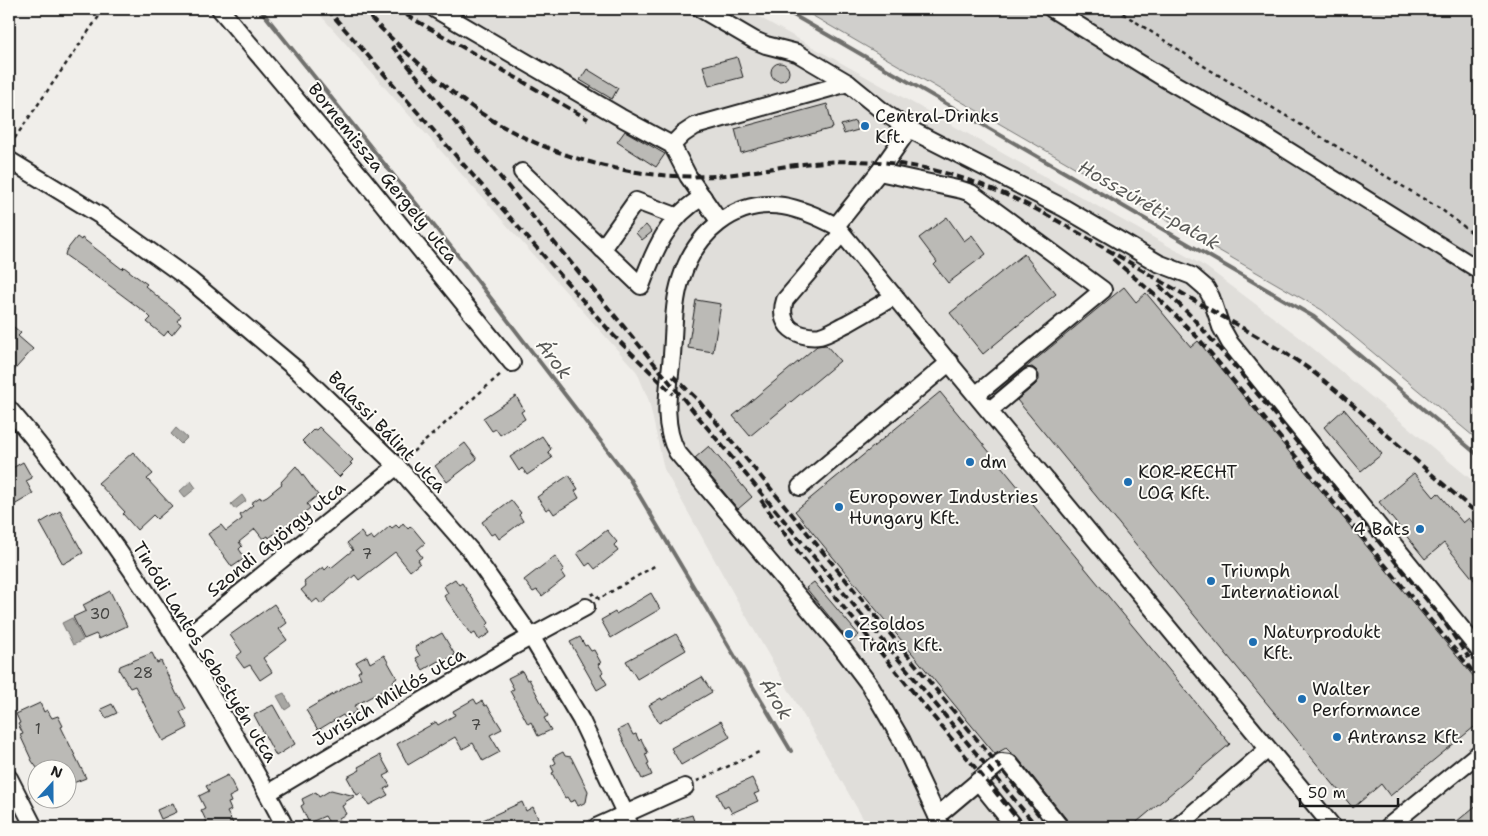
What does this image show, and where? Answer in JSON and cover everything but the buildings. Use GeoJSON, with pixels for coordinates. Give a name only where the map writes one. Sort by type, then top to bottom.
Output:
{"type":"FeatureCollection","features":[{"type":"Feature","properties":{"kind":"street","name":"Bornemissza Gergely utca"},"geometry":{"type":"LineString","coordinates":[[220,9],[357,172],[512,363]]}},
{"type":"Feature","properties":{"kind":"street"},"geometry":{"type":"LineString","coordinates":[[701,9],[754,40],[797,53],[848,84],[884,113],[909,129],[1064,208],[1158,263],[1200,281],[1211,297],[1230,343],[1479,650]]}},
{"type":"Feature","properties":{"kind":"street"},"geometry":{"type":"LineString","coordinates":[[1052,9],[1162,77],[1260,133],[1479,270]]}},
{"type":"Feature","properties":{"kind":"street"},"geometry":{"type":"LineString","coordinates":[[440,10],[620,117],[672,145],[688,176],[719,221]]}},
{"type":"Feature","properties":{"kind":"street"},"geometry":{"type":"LineString","coordinates":[[672,145],[682,134],[695,126],[848,84]]}},
{"type":"Feature","properties":{"kind":"street"},"geometry":{"type":"LineString","coordinates":[[896,296],[820,336],[800,334],[790,329],[785,322],[782,307],[785,300],[839,229],[909,129]]}},
{"type":"Feature","properties":{"kind":"street","name":"Balassi Bálint utca"},"geometry":{"type":"LineString","coordinates":[[9,160],[101,216],[190,280],[297,370],[397,466],[471,551],[532,638],[581,720],[628,820]]}},
{"type":"Feature","properties":{"kind":"street"},"geometry":{"type":"LineString","coordinates":[[522,172],[641,286],[652,256],[676,216],[692,202],[703,197]]}},
{"type":"Feature","properties":{"kind":"street"},"geometry":{"type":"LineString","coordinates":[[879,172],[962,190],[970,194],[1103,290],[977,394]]}},
{"type":"Feature","properties":{"kind":"street"},"geometry":{"type":"LineString","coordinates":[[602,249],[636,200],[676,216]]}},
{"type":"Feature","properties":{"kind":"street"},"geometry":{"type":"LineString","coordinates":[[1060,827],[1008,763],[1001,762],[978,781],[939,821],[901,739],[869,684],[842,647],[673,445],[668,430],[667,402],[677,297],[681,279],[697,246],[719,221],[746,207],[780,206],[812,214],[839,229],[1333,827]]}},
{"type":"Feature","properties":{"kind":"street"},"geometry":{"type":"LineString","coordinates":[[800,487],[950,362]]}},
{"type":"Feature","properties":{"kind":"street"},"geometry":{"type":"LineString","coordinates":[[990,410],[1029,377]]}},
{"type":"Feature","properties":{"kind":"street","name":"Tinódi Lantos Sebestyén utca"},"geometry":{"type":"LineString","coordinates":[[9,409],[46,452],[116,546],[180,642],[268,793],[285,827]]}},
{"type":"Feature","properties":{"kind":"street","name":"Szondi György utca"},"geometry":{"type":"LineString","coordinates":[[180,642],[397,466]]}},
{"type":"Feature","properties":{"kind":"street","name":"Jurisich Miklós utca"},"geometry":{"type":"LineString","coordinates":[[268,793],[506,651],[586,607]]}},
{"type":"Feature","properties":{"kind":"street"},"geometry":{"type":"LineString","coordinates":[[1177,827],[1268,748]]}},
{"type":"Feature","properties":{"kind":"street"},"geometry":{"type":"LineString","coordinates":[[1388,827],[1479,753]]}},
{"type":"Feature","properties":{"kind":"street"},"geometry":{"type":"LineString","coordinates":[[9,778],[34,827]]}},
{"type":"Feature","properties":{"kind":"street"},"geometry":{"type":"LineString","coordinates":[[978,781],[1015,827]]}},
{"type":"Feature","properties":{"kind":"street"},"geometry":{"type":"LineString","coordinates":[[596,827],[628,820],[690,784]]}},
{"type":"Feature","properties":{"kind":"path"},"geometry":{"type":"LineString","coordinates":[[9,147],[104,9]]}},
{"type":"Feature","properties":{"kind":"path"},"geometry":{"type":"LineString","coordinates":[[1116,9],[1210,70],[1442,210],[1479,238]]}},
{"type":"Feature","properties":{"kind":"path"},"geometry":{"type":"LineString","coordinates":[[397,466],[512,363]]}},
{"type":"Feature","properties":{"kind":"path"},"geometry":{"type":"LineString","coordinates":[[595,592],[599,599],[656,564]]}},
{"type":"Feature","properties":{"kind":"path"},"geometry":{"type":"LineString","coordinates":[[690,784],[759,752]]}},
{"type":"Feature","properties":{"kind":"shaded area"},"geometry":{"type":"Polygon","coordinates":[[[315,9],[745,9],[1206,267],[1298,336],[1479,486],[1479,827],[868,827],[742,609],[664,469],[649,401],[637,372],[315,9]]]}},
{"type":"Feature","properties":{"kind":"shaded area"},"geometry":{"type":"Polygon","coordinates":[[[801,9],[1479,9],[1479,441],[1322,310],[801,9]]]}},
{"type":"Feature","properties":{"kind":"shaded area"},"geometry":{"type":"Polygon","coordinates":[[[176,428],[187,438],[181,444],[171,434],[176,428]]]}},
{"type":"Feature","properties":{"kind":"shaded area"},"geometry":{"type":"Polygon","coordinates":[[[191,481],[196,488],[185,497],[180,491],[191,481]]]}},
{"type":"Feature","properties":{"kind":"shaded area"},"geometry":{"type":"Polygon","coordinates":[[[242,495],[246,501],[235,509],[231,504],[242,495]]]}},
{"type":"Feature","properties":{"kind":"shaded area"},"geometry":{"type":"Polygon","coordinates":[[[72,618],[83,640],[73,645],[62,623],[72,618]]]}},
{"type":"Feature","properties":{"kind":"shaded area"},"geometry":{"type":"Polygon","coordinates":[[[284,693],[291,706],[285,710],[277,696],[284,693]]]}},
{"type":"Feature","properties":{"kind":"waterway","name":"Árok"},"geometry":{"type":"LineString","coordinates":[[260,9],[463,262],[629,478],[791,751]]}},
{"type":"Feature","properties":{"kind":"waterway","name":"Hosszúréti-patak"},"geometry":{"type":"LineString","coordinates":[[783,9],[1314,317],[1479,456]]}},
{"type":"Feature","properties":{"kind":"railway"},"geometry":{"type":"LineString","coordinates":[[327,9],[614,336],[673,394]]}},
{"type":"Feature","properties":{"kind":"railway"},"geometry":{"type":"LineString","coordinates":[[362,9],[420,64],[472,107],[500,125],[530,140],[561,153],[594,163],[660,175],[693,176],[727,175],[822,162],[880,162],[936,171],[1001,192],[1065,225],[1300,363],[1344,397],[1479,515]]}},
{"type":"Feature","properties":{"kind":"railway"},"geometry":{"type":"LineString","coordinates":[[396,9],[588,119]]}},
{"type":"Feature","properties":{"kind":"railway"},"geometry":{"type":"LineString","coordinates":[[392,46],[1037,827]]}},
{"type":"Feature","properties":{"kind":"railway"},"geometry":{"type":"LineString","coordinates":[[1113,259],[1156,296],[1199,339],[1479,679]]}},
{"type":"Feature","properties":{"kind":"railway"},"geometry":{"type":"LineString","coordinates":[[1159,285],[1191,316],[1237,369],[1440,616],[1469,658]]}},
{"type":"Feature","properties":{"kind":"railway"},"geometry":{"type":"LineString","coordinates":[[673,376],[697,399],[1049,827]]}},
{"type":"Feature","properties":{"kind":"railway"},"geometry":{"type":"LineString","coordinates":[[761,500],[794,547],[1024,827]]}},
{"type":"Feature","properties":{"kind":"place","name":"Central-Drinks Kft."},"geometry":{"type":"Point","coordinates":[865,126]}},
{"type":"Feature","properties":{"kind":"place","name":"dm"},"geometry":{"type":"Point","coordinates":[970,462]}},
{"type":"Feature","properties":{"kind":"place","name":"KOR-RECHT LOG Kft."},"geometry":{"type":"Point","coordinates":[1128,482]}},
{"type":"Feature","properties":{"kind":"place","name":"Europower Industries Hungary Kft."},"geometry":{"type":"Point","coordinates":[839,507]}},
{"type":"Feature","properties":{"kind":"place","name":"4 Bats"},"geometry":{"type":"Point","coordinates":[1420,529]}},
{"type":"Feature","properties":{"kind":"place","name":"Triumph International"},"geometry":{"type":"Point","coordinates":[1211,581]}},
{"type":"Feature","properties":{"kind":"place","name":"Zsoldos Trans Kft."},"geometry":{"type":"Point","coordinates":[849,634]}},
{"type":"Feature","properties":{"kind":"place","name":"Naturprodukt Kft."},"geometry":{"type":"Point","coordinates":[1253,642]}},
{"type":"Feature","properties":{"kind":"place","name":"Walter Performance"},"geometry":{"type":"Point","coordinates":[1302,699]}},
{"type":"Feature","properties":{"kind":"place","name":"Antransz Kft."},"geometry":{"type":"Point","coordinates":[1337,737]}}]}
